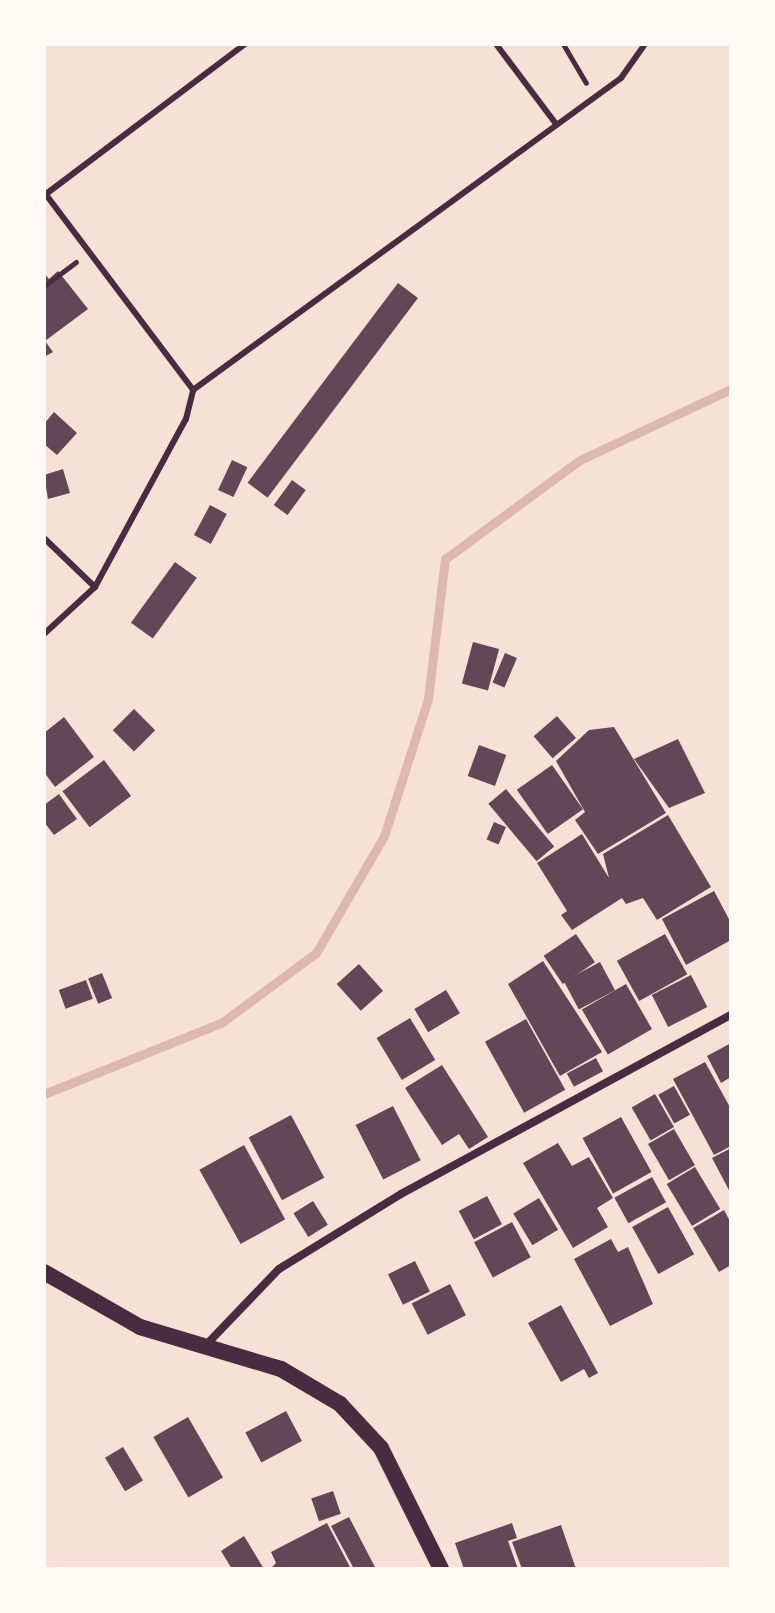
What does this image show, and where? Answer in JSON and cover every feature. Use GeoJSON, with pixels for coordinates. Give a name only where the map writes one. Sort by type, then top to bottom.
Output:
{"type":"FeatureCollection","features":[{"type":"Feature","properties":{"kind":"main road"},"geometry":{"type":"LineString","coordinates":[[44,1272],[140,1327],[281,1369],[340,1404],[381,1448],[441,1569]]}},
{"type":"Feature","properties":{"kind":"street"},"geometry":{"type":"LineString","coordinates":[[206,1345],[279,1269],[401,1194],[731,1015]]}},
{"type":"Feature","properties":{"kind":"lane"},"geometry":{"type":"LineString","coordinates":[[193,390],[45,193],[245,44]]}},
{"type":"Feature","properties":{"kind":"lane"},"geometry":{"type":"LineString","coordinates":[[496,44],[556,124]]}},
{"type":"Feature","properties":{"kind":"lane"},"geometry":{"type":"LineString","coordinates":[[44,634],[95,587],[186,419],[193,390],[621,78],[645,44]]}},
{"type":"Feature","properties":{"kind":"lane"},"geometry":{"type":"LineString","coordinates":[[44,538],[95,587]]}},
{"type":"Feature","properties":{"kind":"path"},"geometry":{"type":"LineString","coordinates":[[563,44],[572,66],[596,96]]}},
{"type":"Feature","properties":{"kind":"path"},"geometry":{"type":"LineString","coordinates":[[44,286],[89,252]]}},
{"type":"Feature","properties":{"kind":"building"},"geometry":{"type":"Polygon","coordinates":[[[58,271],[88,309],[45,341],[53,352],[44,357],[44,273],[49,279],[58,271]]]}},
{"type":"Feature","properties":{"kind":"building"},"geometry":{"type":"Polygon","coordinates":[[[398,283],[418,298],[268,498],[248,483],[398,283]]]}},
{"type":"Feature","properties":{"kind":"building"},"geometry":{"type":"Polygon","coordinates":[[[54,412],[77,433],[57,455],[44,444],[44,424],[54,412]]]}},
{"type":"Feature","properties":{"kind":"building"},"geometry":{"type":"Polygon","coordinates":[[[232,460],[247,467],[233,497],[218,490],[232,460]]]}},
{"type":"Feature","properties":{"kind":"building"},"geometry":{"type":"Polygon","coordinates":[[[63,469],[70,493],[48,499],[44,475],[63,469]]]}},
{"type":"Feature","properties":{"kind":"building"},"geometry":{"type":"Polygon","coordinates":[[[292,480],[306,490],[288,515],[274,505],[292,480]]]}},
{"type":"Feature","properties":{"kind":"building"},"geometry":{"type":"Polygon","coordinates":[[[210,505],[227,514],[211,544],[194,535],[210,505]]]}},
{"type":"Feature","properties":{"kind":"building"},"geometry":{"type":"Polygon","coordinates":[[[175,562],[197,578],[153,639],[131,623],[175,562]]]}},
{"type":"Feature","properties":{"kind":"building"},"geometry":{"type":"Polygon","coordinates":[[[473,642],[499,649],[488,691],[462,684],[473,642]]]}},
{"type":"Feature","properties":{"kind":"building"},"geometry":{"type":"Polygon","coordinates":[[[505,653],[517,658],[504,688],[492,682],[505,653]]]}},
{"type":"Feature","properties":{"kind":"building"},"geometry":{"type":"Polygon","coordinates":[[[134,709],[155,730],[134,751],[113,730],[134,709]]]}},
{"type":"Feature","properties":{"kind":"building"},"geometry":{"type":"Polygon","coordinates":[[[557,716],[576,738],[553,758],[534,736],[557,716]]]}},
{"type":"Feature","properties":{"kind":"building"},"geometry":{"type":"Polygon","coordinates":[[[64,717],[94,757],[55,787],[44,772],[44,733],[64,717]]]}},
{"type":"Feature","properties":{"kind":"building"},"geometry":{"type":"Polygon","coordinates":[[[614,727],[666,813],[598,854],[575,820],[585,812],[556,761],[589,730],[614,727]]]}},
{"type":"Feature","properties":{"kind":"building"},"geometry":{"type":"Polygon","coordinates":[[[678,739],[705,793],[669,808],[634,759],[678,739]]]}},
{"type":"Feature","properties":{"kind":"building"},"geometry":{"type":"Polygon","coordinates":[[[479,745],[506,755],[495,786],[468,776],[479,745]]]}},
{"type":"Feature","properties":{"kind":"building"},"geometry":{"type":"Polygon","coordinates":[[[104,760],[131,796],[90,827],[62,791],[104,760]]]}},
{"type":"Feature","properties":{"kind":"building"},"geometry":{"type":"Polygon","coordinates":[[[552,765],[583,809],[548,834],[517,790],[552,765]]]}},
{"type":"Feature","properties":{"kind":"building"},"geometry":{"type":"Polygon","coordinates":[[[506,789],[554,846],[537,861],[488,804],[506,789]]]}},
{"type":"Feature","properties":{"kind":"building"},"geometry":{"type":"Polygon","coordinates":[[[59,794],[77,819],[54,835],[44,822],[44,805],[59,794]]]}},
{"type":"Feature","properties":{"kind":"building"},"geometry":{"type":"Polygon","coordinates":[[[668,815],[711,887],[657,920],[643,898],[626,904],[622,898],[572,930],[561,915],[567,911],[537,863],[582,834],[609,878],[603,854],[668,815]]]}},
{"type":"Feature","properties":{"kind":"building"},"geometry":{"type":"Polygon","coordinates":[[[494,822],[506,827],[499,845],[487,839],[494,822]]]}},
{"type":"Feature","properties":{"kind":"building"},"geometry":{"type":"Polygon","coordinates":[[[714,891],[731,923],[731,940],[686,965],[662,919],[714,891]]]}},
{"type":"Feature","properties":{"kind":"building"},"geometry":{"type":"Polygon","coordinates":[[[576,934],[595,962],[563,984],[544,956],[576,934]]]}},
{"type":"Feature","properties":{"kind":"building"},"geometry":{"type":"Polygon","coordinates":[[[665,934],[687,974],[639,1001],[617,961],[665,934]]]}},
{"type":"Feature","properties":{"kind":"building"},"geometry":{"type":"Polygon","coordinates":[[[543,961],[602,1052],[560,1076],[508,984],[543,961]]]}},
{"type":"Feature","properties":{"kind":"building"},"geometry":{"type":"Polygon","coordinates":[[[600,962],[615,990],[579,1010],[564,981],[600,962]]]}},
{"type":"Feature","properties":{"kind":"building"},"geometry":{"type":"Polygon","coordinates":[[[359,964],[383,991],[361,1011],[337,984],[359,964]]]}},
{"type":"Feature","properties":{"kind":"building"},"geometry":{"type":"Polygon","coordinates":[[[102,973],[112,998],[98,1004],[88,979],[102,973]]]}},
{"type":"Feature","properties":{"kind":"building"},"geometry":{"type":"Polygon","coordinates":[[[691,975],[707,1007],[668,1027],[652,995],[691,975]]]}},
{"type":"Feature","properties":{"kind":"building"},"geometry":{"type":"Polygon","coordinates":[[[86,980],[93,999],[66,1009],[59,990],[86,980]]]}},
{"type":"Feature","properties":{"kind":"building"},"geometry":{"type":"Polygon","coordinates":[[[626,984],[652,1029],[608,1055],[582,1010],[626,984]]]}},
{"type":"Feature","properties":{"kind":"building"},"geometry":{"type":"Polygon","coordinates":[[[446,990],[460,1013],[428,1032],[414,1009],[446,990]]]}},
{"type":"Feature","properties":{"kind":"building"},"geometry":{"type":"Polygon","coordinates":[[[410,1018],[435,1060],[402,1080],[377,1038],[410,1018]]]}},
{"type":"Feature","properties":{"kind":"building"},"geometry":{"type":"Polygon","coordinates":[[[526,1019],[565,1090],[524,1113],[485,1042],[526,1019]]]}},
{"type":"Feature","properties":{"kind":"building"},"geometry":{"type":"Polygon","coordinates":[[[731,1043],[731,1077],[721,1083],[707,1056],[731,1043]]]}},
{"type":"Feature","properties":{"kind":"building"},"geometry":{"type":"Polygon","coordinates":[[[596,1058],[603,1071],[574,1087],[567,1073],[596,1058]]]}},
{"type":"Feature","properties":{"kind":"building"},"geometry":{"type":"Polygon","coordinates":[[[705,1062],[731,1109],[731,1146],[714,1155],[673,1079],[705,1062]]]}},
{"type":"Feature","properties":{"kind":"building"},"geometry":{"type":"Polygon","coordinates":[[[442,1065],[488,1137],[469,1149],[459,1134],[442,1145],[405,1088],[442,1065]]]}},
{"type":"Feature","properties":{"kind":"building"},"geometry":{"type":"Polygon","coordinates":[[[674,1086],[690,1115],[674,1124],[658,1095],[674,1086]]]}},
{"type":"Feature","properties":{"kind":"building"},"geometry":{"type":"Polygon","coordinates":[[[655,1094],[674,1127],[651,1140],[632,1108],[655,1094]]]}},
{"type":"Feature","properties":{"kind":"building"},"geometry":{"type":"Polygon","coordinates":[[[393,1106],[421,1160],[383,1179],[356,1125],[393,1106]]]}},
{"type":"Feature","properties":{"kind":"building"},"geometry":{"type":"Polygon","coordinates":[[[291,1115],[324,1178],[282,1200],[249,1138],[291,1115]]]}},
{"type":"Feature","properties":{"kind":"building"},"geometry":{"type":"Polygon","coordinates":[[[621,1117],[652,1172],[613,1193],[583,1138],[621,1117]]]}},
{"type":"Feature","properties":{"kind":"building"},"geometry":{"type":"Polygon","coordinates":[[[674,1129],[695,1165],[669,1180],[648,1144],[674,1129]]]}},
{"type":"Feature","properties":{"kind":"building"},"geometry":{"type":"Polygon","coordinates":[[[558,1143],[572,1166],[589,1157],[613,1198],[597,1208],[608,1227],[573,1248],[523,1163],[558,1143]]]}},
{"type":"Feature","properties":{"kind":"building"},"geometry":{"type":"Polygon","coordinates":[[[244,1145],[285,1219],[241,1244],[199,1170],[244,1145]]]}},
{"type":"Feature","properties":{"kind":"building"},"geometry":{"type":"Polygon","coordinates":[[[731,1148],[731,1194],[712,1158],[731,1148]]]}},
{"type":"Feature","properties":{"kind":"building"},"geometry":{"type":"Polygon","coordinates":[[[695,1167],[720,1209],[692,1226],[667,1184],[695,1167]]]}},
{"type":"Feature","properties":{"kind":"building"},"geometry":{"type":"Polygon","coordinates":[[[652,1177],[666,1202],[628,1223],[614,1198],[652,1177]]]}},
{"type":"Feature","properties":{"kind":"building"},"geometry":{"type":"Polygon","coordinates":[[[487,1196],[502,1224],[474,1239],[459,1211],[487,1196]]]}},
{"type":"Feature","properties":{"kind":"building"},"geometry":{"type":"Polygon","coordinates":[[[539,1198],[558,1230],[532,1245],[513,1213],[539,1198]]]}},
{"type":"Feature","properties":{"kind":"building"},"geometry":{"type":"Polygon","coordinates":[[[313,1201],[328,1225],[308,1237],[293,1213],[313,1201]]]}},
{"type":"Feature","properties":{"kind":"building"},"geometry":{"type":"Polygon","coordinates":[[[668,1207],[694,1254],[658,1274],[632,1227],[668,1207]]]}},
{"type":"Feature","properties":{"kind":"building"},"geometry":{"type":"Polygon","coordinates":[[[724,1210],[731,1223],[731,1265],[719,1272],[693,1228],[724,1210]]]}},
{"type":"Feature","properties":{"kind":"building"},"geometry":{"type":"Polygon","coordinates":[[[512,1222],[531,1257],[493,1278],[474,1242],[512,1222]]]}},
{"type":"Feature","properties":{"kind":"building"},"geometry":{"type":"Polygon","coordinates":[[[611,1239],[618,1252],[628,1247],[653,1304],[610,1326],[574,1259],[611,1239]]]}},
{"type":"Feature","properties":{"kind":"building"},"geometry":{"type":"Polygon","coordinates":[[[415,1261],[430,1292],[403,1305],[388,1274],[415,1261]]]}},
{"type":"Feature","properties":{"kind":"building"},"geometry":{"type":"Polygon","coordinates":[[[450,1284],[466,1315],[428,1335],[412,1304],[450,1284]]]}},
{"type":"Feature","properties":{"kind":"building"},"geometry":{"type":"Polygon","coordinates":[[[561,1305],[598,1373],[589,1378],[584,1369],[561,1382],[528,1323],[561,1305]]]}},
{"type":"Feature","properties":{"kind":"building"},"geometry":{"type":"Polygon","coordinates":[[[286,1411],[302,1441],[261,1463],[245,1433],[286,1411]]]}},
{"type":"Feature","properties":{"kind":"building"},"geometry":{"type":"Polygon","coordinates":[[[188,1417],[223,1478],[188,1498],[153,1437],[188,1417]]]}},
{"type":"Feature","properties":{"kind":"building"},"geometry":{"type":"Polygon","coordinates":[[[123,1447],[143,1480],[125,1491],[105,1458],[123,1447]]]}},
{"type":"Feature","properties":{"kind":"building"},"geometry":{"type":"Polygon","coordinates":[[[333,1491],[341,1514],[319,1521],[311,1498],[333,1491]]]}},
{"type":"Feature","properties":{"kind":"building"},"geometry":{"type":"Polygon","coordinates":[[[349,1517],[376,1569],[354,1569],[331,1526],[349,1517]]]}},
{"type":"Feature","properties":{"kind":"building"},"geometry":{"type":"Polygon","coordinates":[[[327,1523],[351,1569],[270,1569],[276,1563],[271,1552],[327,1523]]]}},
{"type":"Feature","properties":{"kind":"building"},"geometry":{"type":"Polygon","coordinates":[[[512,1523],[517,1538],[508,1541],[518,1569],[464,1569],[455,1543],[512,1523]]]}},
{"type":"Feature","properties":{"kind":"building"},"geometry":{"type":"Polygon","coordinates":[[[561,1525],[576,1569],[522,1569],[512,1542],[561,1525]]]}},
{"type":"Feature","properties":{"kind":"building"},"geometry":{"type":"Polygon","coordinates":[[[244,1536],[264,1569],[232,1569],[221,1551],[244,1536]]]}},
{"type":"Feature","properties":{"kind":"waterway"},"geometry":{"type":"LineString","coordinates":[[44,1094],[221,1023],[316,953],[384,836],[428,699],[445,559],[580,460],[731,389]]}}]}
